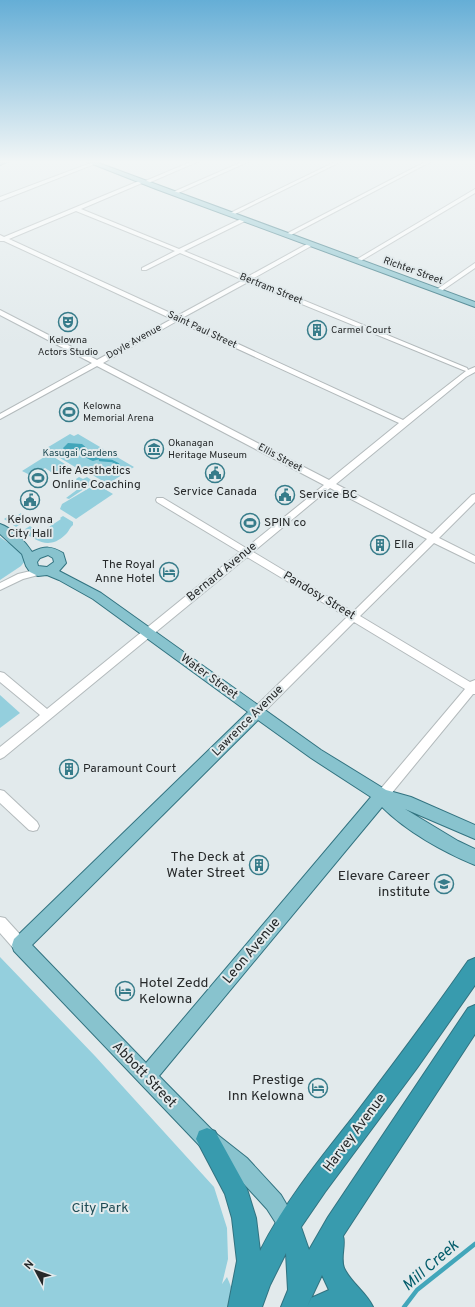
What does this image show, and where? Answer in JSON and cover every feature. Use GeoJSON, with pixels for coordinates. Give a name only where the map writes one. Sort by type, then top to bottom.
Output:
{"type":"FeatureCollection","features":[{"type":"Feature","properties":{"kind":"highway","name":"Harvey Avenue"},"geometry":{"type":"LineString","coordinates":[[249,1307],[264,1268],[288,1224],[308,1195],[387,1091],[475,968]]}},
{"type":"Feature","properties":{"kind":"highway"},"geometry":{"type":"LineString","coordinates":[[297,1299],[336,1225],[475,1015]]}},
{"type":"Feature","properties":{"kind":"highway"},"geometry":{"type":"LineString","coordinates":[[207,1139],[234,1189],[244,1218],[249,1261],[242,1307]]}},
{"type":"Feature","properties":{"kind":"highway"},"geometry":{"type":"LineString","coordinates":[[288,1224],[296,1242],[300,1260],[297,1299]]}},
{"type":"Feature","properties":{"kind":"highway"},"geometry":{"type":"LineString","coordinates":[[336,1225],[331,1244],[330,1260],[333,1274],[341,1286],[360,1307]]}},
{"type":"Feature","properties":{"kind":"highway"},"geometry":{"type":"LineString","coordinates":[[320,1307],[333,1300],[344,1302],[356,1307]]}},
{"type":"Feature","properties":{"kind":"main road","name":"Richter Street"},"geometry":{"type":"LineString","coordinates":[[253,222],[475,304]]}},
{"type":"Feature","properties":{"kind":"main road"},"geometry":{"type":"LineString","coordinates":[[0,528],[11,536],[29,555],[37,567]]}},
{"type":"Feature","properties":{"kind":"main road"},"geometry":{"type":"LineString","coordinates":[[11,536],[45,551],[55,553],[59,556],[60,563],[55,568],[37,567]]}},
{"type":"Feature","properties":{"kind":"main road"},"geometry":{"type":"LineString","coordinates":[[37,567],[36,555],[45,551]]}},
{"type":"Feature","properties":{"kind":"main road","name":"Water Street"},"geometry":{"type":"LineString","coordinates":[[60,563],[97,596],[316,754],[382,796],[402,816],[452,846],[475,857]]}},
{"type":"Feature","properties":{"kind":"main road","name":"Water Street"},"geometry":{"type":"LineString","coordinates":[[37,567],[63,577],[97,596]]}},
{"type":"Feature","properties":{"kind":"main road","name":"Lawrence Avenue"},"geometry":{"type":"LineString","coordinates":[[20,945],[257,712]]}},
{"type":"Feature","properties":{"kind":"main road","name":"Water Street"},"geometry":{"type":"LineString","coordinates":[[382,796],[406,802],[475,832]]}},
{"type":"Feature","properties":{"kind":"main road","name":"Leon Avenue"},"geometry":{"type":"LineString","coordinates":[[146,1078],[382,796]]}},
{"type":"Feature","properties":{"kind":"main road","name":"Abbott Street"},"geometry":{"type":"LineString","coordinates":[[20,945],[146,1078],[207,1139],[240,1165],[274,1202],[288,1224]]}},
{"type":"Feature","properties":{"kind":"street"},"geometry":{"type":"LineString","coordinates":[[1,239],[44,222]]}},
{"type":"Feature","properties":{"kind":"street","name":"Bertram Street"},"geometry":{"type":"LineString","coordinates":[[109,222],[248,279],[464,372]]}},
{"type":"Feature","properties":{"kind":"street"},"geometry":{"type":"LineString","coordinates":[[144,269],[239,222]]}},
{"type":"Feature","properties":{"kind":"street"},"geometry":{"type":"LineString","coordinates":[[287,235],[312,222]]}},
{"type":"Feature","properties":{"kind":"street"},"geometry":{"type":"LineString","coordinates":[[357,261],[423,222]]}},
{"type":"Feature","properties":{"kind":"street","name":"Saint Paul Street"},"geometry":{"type":"LineString","coordinates":[[1,239],[404,423]]}},
{"type":"Feature","properties":{"kind":"street","name":"Doyle Avenue"},"geometry":{"type":"LineString","coordinates":[[0,417],[311,244]]}},
{"type":"Feature","properties":{"kind":"street"},"geometry":{"type":"LineString","coordinates":[[438,291],[475,265]]}},
{"type":"Feature","properties":{"kind":"street","name":"Ellis Street"},"geometry":{"type":"LineString","coordinates":[[0,312],[475,560]]}},
{"type":"Feature","properties":{"kind":"street","name":"Bernard Avenue"},"geometry":{"type":"LineString","coordinates":[[0,754],[404,423],[475,361]]}},
{"type":"Feature","properties":{"kind":"street","name":"Bernard Avenue"},"geometry":{"type":"LineString","coordinates":[[464,372],[475,369]]}},
{"type":"Feature","properties":{"kind":"street","name":"Lawrence Avenue"},"geometry":{"type":"LineString","coordinates":[[257,712],[475,497]]}},
{"type":"Feature","properties":{"kind":"street","name":"Pandosy Street"},"geometry":{"type":"LineString","coordinates":[[162,501],[353,617],[474,687]]}},
{"type":"Feature","properties":{"kind":"street"},"geometry":{"type":"LineString","coordinates":[[0,584],[37,567]]}},
{"type":"Feature","properties":{"kind":"street"},"geometry":{"type":"LineString","coordinates":[[0,587],[37,567]]}},
{"type":"Feature","properties":{"kind":"street"},"geometry":{"type":"LineString","coordinates":[[0,676],[47,715]]}},
{"type":"Feature","properties":{"kind":"street","name":"Leon Avenue"},"geometry":{"type":"LineString","coordinates":[[382,796],[474,687]]}},
{"type":"Feature","properties":{"kind":"street"},"geometry":{"type":"LineString","coordinates":[[0,795],[32,826]]}},
{"type":"Feature","properties":{"kind":"street","name":"Abbott Street"},"geometry":{"type":"LineString","coordinates":[[0,923],[20,945]]}},
{"type":"Feature","properties":{"kind":"green space","name":"Kasugai Gardens"},"geometry":{"type":"Polygon","coordinates":[[[70,434],[74,436],[78,434],[134,467],[108,484],[82,469],[80,470],[45,449],[70,434]]]}},
{"type":"Feature","properties":{"kind":"green space"},"geometry":{"type":"Polygon","coordinates":[[[49,454],[73,469],[71,472],[57,476],[45,468],[32,476],[22,471],[49,454]]]}},
{"type":"Feature","properties":{"kind":"green space"},"geometry":{"type":"Polygon","coordinates":[[[79,477],[83,479],[87,477],[96,483],[93,483],[69,499],[66,498],[78,489],[72,485],[79,477]]]}},
{"type":"Feature","properties":{"kind":"green space"},"geometry":{"type":"Polygon","coordinates":[[[96,484],[113,494],[76,519],[60,509],[62,504],[96,484]]]}},
{"type":"Feature","properties":{"kind":"green space"},"geometry":{"type":"Polygon","coordinates":[[[13,513],[17,516],[21,513],[28,519],[16,527],[4,519],[13,513]]]}},
{"type":"Feature","properties":{"kind":"green space"},"geometry":{"type":"Polygon","coordinates":[[[63,516],[73,522],[73,525],[66,534],[54,542],[48,543],[38,541],[22,531],[30,526],[40,533],[61,519],[60,518],[63,516]]]}},
{"type":"Feature","properties":{"kind":"green space"},"geometry":{"type":"Polygon","coordinates":[[[0,537],[26,554],[25,561],[21,566],[0,580],[0,537]]]}},
{"type":"Feature","properties":{"kind":"green space"},"geometry":{"type":"Polygon","coordinates":[[[0,695],[20,713],[0,728],[0,695]]]}},
{"type":"Feature","properties":{"kind":"green space","name":"City Park"},"geometry":{"type":"Polygon","coordinates":[[[0,957],[95,1056],[214,1187],[227,1228],[228,1259],[222,1284],[227,1277],[232,1289],[228,1307],[0,1307],[0,957]]]}},
{"type":"Feature","properties":{"kind":"shaded area"},"geometry":{"type":"Polygon","coordinates":[[[68,443],[82,444],[100,459],[93,461],[75,452],[68,452],[65,454],[67,457],[63,455],[65,451],[63,448],[68,443]]]}},
{"type":"Feature","properties":{"kind":"waterway"},"geometry":{"type":"LineString","coordinates":[[100,460],[112,461],[118,464]]}},
{"type":"Feature","properties":{"kind":"waterway","name":"Mill Creek"},"geometry":{"type":"LineString","coordinates":[[404,1307],[417,1290],[475,1244]]}},
{"type":"Feature","properties":{"kind":"place","name":"Kelowna Actors Studio"},"geometry":{"type":"Point","coordinates":[68,322]}},
{"type":"Feature","properties":{"kind":"place","name":"Carmel Court"},"geometry":{"type":"Point","coordinates":[317,330]}},
{"type":"Feature","properties":{"kind":"place","name":"Kelowna Memorial Arena"},"geometry":{"type":"Point","coordinates":[69,412]}},
{"type":"Feature","properties":{"kind":"place","name":"Okanagan Heritage Museum"},"geometry":{"type":"Point","coordinates":[154,449]}},
{"type":"Feature","properties":{"kind":"place","name":"Service Canada"},"geometry":{"type":"Point","coordinates":[215,473]}},
{"type":"Feature","properties":{"kind":"place","name":"Life Aesthetics Online Coaching"},"geometry":{"type":"Point","coordinates":[38,478]}},
{"type":"Feature","properties":{"kind":"place","name":"Service BC"},"geometry":{"type":"Point","coordinates":[285,495]}},
{"type":"Feature","properties":{"kind":"place","name":"Kelowna City Hall"},"geometry":{"type":"Point","coordinates":[30,500]}},
{"type":"Feature","properties":{"kind":"place","name":"SPIN co"},"geometry":{"type":"Point","coordinates":[250,523]}},
{"type":"Feature","properties":{"kind":"place","name":"Ella"},"geometry":{"type":"Point","coordinates":[380,545]}},
{"type":"Feature","properties":{"kind":"place","name":"The Royal Anne Hotel"},"geometry":{"type":"Point","coordinates":[169,572]}},
{"type":"Feature","properties":{"kind":"place","name":"Paramount Court"},"geometry":{"type":"Point","coordinates":[69,769]}},
{"type":"Feature","properties":{"kind":"place","name":"The Deck at Water Street"},"geometry":{"type":"Point","coordinates":[259,865]}},
{"type":"Feature","properties":{"kind":"place","name":"Elevare Career institute"},"geometry":{"type":"Point","coordinates":[444,884]}},
{"type":"Feature","properties":{"kind":"place","name":"Hotel Zedd Kelowna"},"geometry":{"type":"Point","coordinates":[125,991]}},
{"type":"Feature","properties":{"kind":"place","name":"Prestige Inn Kelowna"},"geometry":{"type":"Point","coordinates":[318,1088]}}]}
